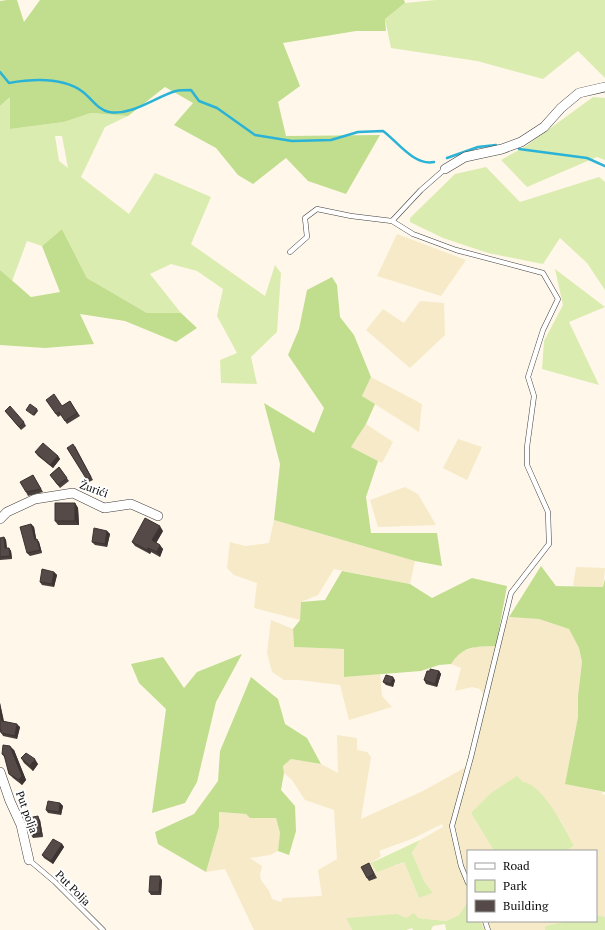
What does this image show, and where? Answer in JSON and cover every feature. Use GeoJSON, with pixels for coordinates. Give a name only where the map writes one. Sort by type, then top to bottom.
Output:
{"type":"FeatureCollection","features":[{"type":"Feature","properties":{"kind":"street"},"geometry":{"type":"LineString","coordinates":[[445,169],[465,157],[502,149],[520,142],[544,127],[561,108],[579,93],[605,87]]}},
{"type":"Feature","properties":{"kind":"street","name":"Žurići"},"geometry":{"type":"LineString","coordinates":[[0,519],[7,512],[35,499],[73,493],[104,508],[131,504],[158,516]]}},
{"type":"Feature","properties":{"kind":"street","name":"Put polja"},"geometry":{"type":"LineString","coordinates":[[0,772],[10,801],[21,825],[29,860]]}},
{"type":"Feature","properties":{"kind":"lane"},"geometry":{"type":"LineString","coordinates":[[392,221],[421,190],[445,169]]}},
{"type":"Feature","properties":{"kind":"lane"},"geometry":{"type":"LineString","coordinates":[[290,252],[307,237],[305,218],[317,209],[351,216],[392,221],[413,234],[456,250],[543,273],[558,299],[543,330],[528,377],[534,396],[526,447],[527,465],[548,512],[548,544],[511,593],[471,757],[452,826],[461,866],[467,881]]}},
{"type":"Feature","properties":{"kind":"lane","name":"Put Polja"},"geometry":{"type":"LineString","coordinates":[[29,860],[55,882],[103,930]]}},
{"type":"Feature","properties":{"kind":"shaded area"},"geometry":{"type":"Polygon","coordinates":[[[397,234],[466,260],[441,296],[377,276],[397,234]]]}},
{"type":"Feature","properties":{"kind":"shaded area"},"geometry":{"type":"Polygon","coordinates":[[[420,301],[444,303],[445,335],[410,368],[366,330],[383,309],[404,323],[420,301]]]}},
{"type":"Feature","properties":{"kind":"shaded area"},"geometry":{"type":"Polygon","coordinates":[[[371,377],[422,404],[419,432],[362,396],[371,377]]]}},
{"type":"Feature","properties":{"kind":"shaded area"},"geometry":{"type":"Polygon","coordinates":[[[366,424],[393,442],[382,463],[351,447],[366,424]]]}},
{"type":"Feature","properties":{"kind":"shaded area"},"geometry":{"type":"Polygon","coordinates":[[[458,439],[482,447],[467,480],[443,468],[458,439]]]}},
{"type":"Feature","properties":{"kind":"shaded area"},"geometry":{"type":"Polygon","coordinates":[[[405,487],[418,494],[436,525],[378,527],[370,500],[405,487]]]}},
{"type":"Feature","properties":{"kind":"shaded area"},"geometry":{"type":"Polygon","coordinates":[[[274,520],[415,561],[410,584],[334,569],[318,595],[301,602],[300,620],[254,608],[257,583],[234,575],[227,568],[230,542],[245,546],[269,543],[274,520]]]}},
{"type":"Feature","properties":{"kind":"shaded area"},"geometry":{"type":"Polygon","coordinates":[[[576,567],[605,568],[603,587],[573,586],[576,567]]]}},
{"type":"Feature","properties":{"kind":"shaded area"},"geometry":{"type":"Polygon","coordinates":[[[509,617],[539,619],[569,629],[579,648],[582,662],[578,696],[578,717],[565,784],[603,792],[602,794],[605,795],[605,917],[597,915],[597,850],[567,850],[574,846],[561,821],[541,793],[471,813],[493,850],[467,850],[467,903],[459,915],[446,921],[418,918],[346,918],[352,930],[254,930],[225,869],[206,872],[219,827],[219,812],[246,814],[250,818],[276,818],[280,833],[278,851],[270,855],[250,858],[262,866],[260,874],[261,880],[269,891],[272,899],[281,902],[283,898],[322,896],[318,870],[337,859],[334,810],[305,800],[292,780],[284,773],[283,766],[291,759],[321,764],[338,773],[337,735],[357,738],[357,750],[367,752],[371,757],[361,819],[423,791],[466,767],[483,694],[480,689],[472,687],[455,691],[461,668],[451,664],[459,653],[475,647],[496,646],[509,617]],[[442,824],[414,838],[379,851],[381,856],[371,863],[395,866],[404,862],[419,898],[433,893],[424,881],[412,853],[420,840],[443,827],[442,824]]]}},
{"type":"Feature","properties":{"kind":"shaded area"},"geometry":{"type":"Polygon","coordinates":[[[271,620],[293,629],[294,647],[344,649],[344,677],[380,674],[382,696],[392,707],[349,720],[340,685],[299,680],[284,680],[272,672],[267,653],[271,620]]]}},
{"type":"Feature","properties":{"kind":"shaded area"},"geometry":{"type":"Polygon","coordinates":[[[480,922],[563,922],[545,926],[545,930],[484,930],[480,922]]]}},
{"type":"Feature","properties":{"kind":"green space"},"geometry":{"type":"Polygon","coordinates":[[[17,0],[24,22],[40,0],[404,0],[405,3],[385,19],[386,31],[356,31],[283,43],[300,86],[278,102],[286,136],[380,135],[346,194],[308,181],[286,158],[253,184],[238,175],[216,148],[174,125],[193,103],[165,87],[128,116],[91,113],[64,122],[10,129],[10,97],[0,106],[0,1],[17,0]]]}},
{"type":"Feature","properties":{"kind":"green space"},"geometry":{"type":"Polygon","coordinates":[[[436,0],[605,0],[605,78],[578,51],[543,79],[477,61],[391,48],[385,19],[405,3],[436,0]]]}},
{"type":"Feature","properties":{"kind":"green space"},"geometry":{"type":"Polygon","coordinates":[[[11,96],[10,129],[64,122],[91,113],[128,116],[105,127],[81,177],[129,214],[155,173],[211,197],[191,244],[265,296],[275,265],[281,273],[277,332],[251,357],[257,384],[221,383],[220,360],[237,353],[217,316],[223,289],[197,271],[171,264],[150,274],[181,313],[147,313],[87,278],[62,229],[42,246],[27,241],[12,281],[0,270],[0,106],[11,96]],[[55,136],[59,161],[68,168],[62,136],[55,136]]]}},
{"type":"Feature","properties":{"kind":"green space"},"geometry":{"type":"Polygon","coordinates":[[[593,97],[605,98],[605,160],[597,157],[527,187],[501,160],[526,146],[593,97]]]}},
{"type":"Feature","properties":{"kind":"green space"},"geometry":{"type":"Polygon","coordinates":[[[486,167],[520,202],[599,177],[605,182],[605,290],[587,263],[560,238],[543,264],[488,253],[443,238],[410,222],[410,218],[455,174],[486,167]]]}},
{"type":"Feature","properties":{"kind":"green space"},"geometry":{"type":"Polygon","coordinates":[[[62,229],[87,278],[147,313],[181,313],[197,328],[176,342],[125,321],[80,314],[94,344],[45,348],[0,345],[0,270],[31,297],[60,292],[42,246],[62,229]]]}},
{"type":"Feature","properties":{"kind":"green space"},"geometry":{"type":"Polygon","coordinates":[[[555,269],[605,307],[569,322],[599,385],[542,369],[544,341],[563,305],[555,269]]]}},
{"type":"Feature","properties":{"kind":"green space"},"geometry":{"type":"Polygon","coordinates":[[[332,277],[337,285],[340,317],[354,335],[371,377],[362,396],[375,404],[366,424],[351,447],[378,461],[366,497],[371,533],[437,533],[442,566],[415,561],[274,520],[280,464],[264,403],[314,433],[324,408],[288,355],[299,329],[307,290],[332,277]]]}},
{"type":"Feature","properties":{"kind":"green space"},"geometry":{"type":"Polygon","coordinates":[[[541,566],[556,586],[603,587],[605,579],[605,792],[565,784],[578,717],[578,696],[582,662],[579,648],[569,629],[539,619],[509,617],[541,566]]]}},
{"type":"Feature","properties":{"kind":"green space"},"geometry":{"type":"Polygon","coordinates":[[[342,571],[410,584],[432,598],[472,578],[507,586],[496,646],[470,648],[461,653],[451,664],[439,665],[421,671],[344,677],[344,649],[294,647],[293,629],[300,620],[301,602],[325,600],[342,571]]]}},
{"type":"Feature","properties":{"kind":"green space"},"geometry":{"type":"Polygon","coordinates":[[[242,654],[216,702],[197,782],[185,803],[152,813],[166,709],[139,683],[131,664],[163,657],[184,688],[197,672],[242,654]]]}},
{"type":"Feature","properties":{"kind":"green space"},"geometry":{"type":"Polygon","coordinates":[[[251,677],[278,699],[285,724],[307,738],[321,764],[291,759],[283,766],[284,773],[281,790],[295,806],[296,831],[289,855],[278,851],[280,833],[276,818],[250,818],[246,814],[219,812],[219,827],[206,872],[158,844],[155,832],[194,814],[218,781],[220,751],[251,677]]]}},
{"type":"Feature","properties":{"kind":"green space"},"geometry":{"type":"Polygon","coordinates":[[[517,776],[523,782],[530,784],[538,790],[553,808],[574,846],[567,850],[493,850],[471,813],[491,793],[517,776]]]}},
{"type":"Feature","properties":{"kind":"green space"},"geometry":{"type":"Polygon","coordinates":[[[420,840],[412,853],[424,881],[433,893],[419,898],[404,862],[377,872],[371,863],[420,840]]]}},
{"type":"Feature","properties":{"kind":"green space"},"geometry":{"type":"Polygon","coordinates":[[[467,903],[467,922],[480,922],[484,930],[446,930],[445,924],[433,926],[431,930],[413,930],[412,928],[406,930],[352,930],[346,918],[397,914],[406,918],[414,913],[418,918],[446,921],[459,915],[467,903]]]}},
{"type":"Feature","properties":{"kind":"green space"},"geometry":{"type":"Polygon","coordinates":[[[597,915],[605,917],[605,930],[545,930],[545,926],[563,922],[597,922],[597,915]]]}},
{"type":"Feature","properties":{"kind":"building"},"geometry":{"type":"Polygon","coordinates":[[[54,394],[62,406],[70,401],[77,413],[65,421],[59,412],[56,414],[46,400],[54,394]]]}},
{"type":"Feature","properties":{"kind":"building"},"geometry":{"type":"Polygon","coordinates":[[[30,404],[37,409],[33,415],[26,410],[30,404]]]}},
{"type":"Feature","properties":{"kind":"building"},"geometry":{"type":"Polygon","coordinates":[[[10,406],[24,422],[19,427],[5,411],[10,406]]]}},
{"type":"Feature","properties":{"kind":"building"},"geometry":{"type":"Polygon","coordinates":[[[43,443],[58,456],[50,465],[35,452],[43,443]]]}},
{"type":"Feature","properties":{"kind":"building"},"geometry":{"type":"Polygon","coordinates":[[[73,444],[91,477],[87,480],[67,448],[73,444]]]}},
{"type":"Feature","properties":{"kind":"building"},"geometry":{"type":"Polygon","coordinates":[[[59,467],[67,478],[58,485],[50,475],[59,467]]]}},
{"type":"Feature","properties":{"kind":"building"},"geometry":{"type":"Polygon","coordinates":[[[33,475],[41,489],[26,492],[20,482],[33,475]]]}},
{"type":"Feature","properties":{"kind":"building"},"geometry":{"type":"Polygon","coordinates":[[[55,503],[75,503],[75,521],[55,521],[55,503]]]}},
{"type":"Feature","properties":{"kind":"building"},"geometry":{"type":"Polygon","coordinates":[[[145,518],[160,526],[152,540],[160,545],[157,552],[148,548],[147,550],[132,542],[145,518]]]}},
{"type":"Feature","properties":{"kind":"building"},"geometry":{"type":"Polygon","coordinates":[[[31,524],[35,540],[37,539],[40,550],[27,553],[20,527],[31,524]]]}},
{"type":"Feature","properties":{"kind":"building"},"geometry":{"type":"Polygon","coordinates":[[[94,528],[107,531],[105,544],[92,542],[94,528]]]}},
{"type":"Feature","properties":{"kind":"building"},"geometry":{"type":"Polygon","coordinates":[[[4,537],[5,548],[9,548],[10,556],[0,557],[0,538],[4,537]]]}},
{"type":"Feature","properties":{"kind":"building"},"geometry":{"type":"Polygon","coordinates":[[[42,569],[54,572],[52,584],[40,582],[42,569]]]}},
{"type":"Feature","properties":{"kind":"building"},"geometry":{"type":"Polygon","coordinates":[[[430,669],[439,671],[435,684],[424,680],[427,671],[430,671],[430,669]]]}},
{"type":"Feature","properties":{"kind":"building"},"geometry":{"type":"Polygon","coordinates":[[[386,675],[393,677],[391,684],[383,682],[386,675]]]}},
{"type":"Feature","properties":{"kind":"building"},"geometry":{"type":"Polygon","coordinates":[[[0,711],[2,721],[17,724],[15,736],[1,733],[0,711]]]}},
{"type":"Feature","properties":{"kind":"building"},"geometry":{"type":"Polygon","coordinates":[[[3,745],[10,746],[22,776],[19,780],[9,774],[4,755],[2,754],[3,745]]]}},
{"type":"Feature","properties":{"kind":"building"},"geometry":{"type":"Polygon","coordinates":[[[26,753],[35,759],[30,766],[21,758],[26,753]]]}},
{"type":"Feature","properties":{"kind":"building"},"geometry":{"type":"Polygon","coordinates":[[[48,801],[60,803],[59,812],[46,810],[48,801]]]}},
{"type":"Feature","properties":{"kind":"building"},"geometry":{"type":"Polygon","coordinates":[[[38,816],[41,833],[31,835],[28,818],[38,816]]]}},
{"type":"Feature","properties":{"kind":"building"},"geometry":{"type":"Polygon","coordinates":[[[53,839],[62,844],[51,861],[42,855],[53,839]]]}},
{"type":"Feature","properties":{"kind":"building"},"geometry":{"type":"Polygon","coordinates":[[[369,863],[374,874],[367,878],[361,867],[369,863]]]}},
{"type":"Feature","properties":{"kind":"building"},"geometry":{"type":"Polygon","coordinates":[[[150,876],[160,876],[159,892],[149,892],[150,876]]]}},
{"type":"Feature","properties":{"kind":"waterway"},"geometry":{"type":"LineString","coordinates":[[0,72],[9,83],[47,80],[75,87],[83,92],[101,109],[109,112],[135,109],[176,91],[191,90],[199,101],[217,108],[255,135],[292,141],[331,140],[358,132],[383,131],[413,157],[427,162],[434,162]]}},
{"type":"Feature","properties":{"kind":"waterway"},"geometry":{"type":"LineString","coordinates":[[447,158],[478,147],[496,145]]}},
{"type":"Feature","properties":{"kind":"waterway"},"geometry":{"type":"LineString","coordinates":[[519,149],[587,158],[605,166]]}}]}
